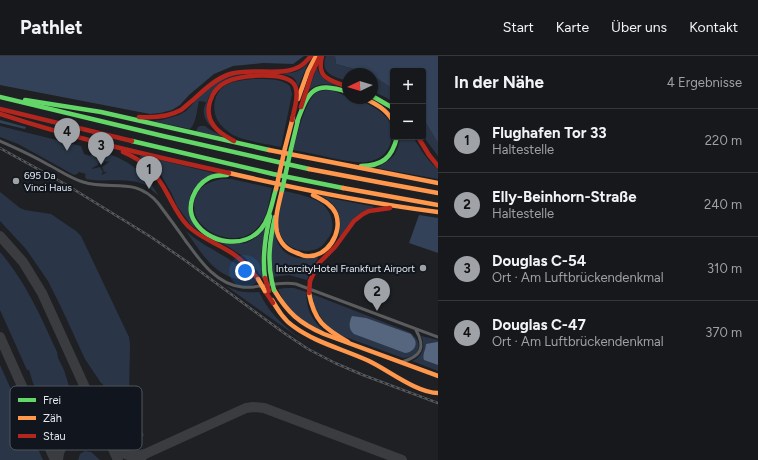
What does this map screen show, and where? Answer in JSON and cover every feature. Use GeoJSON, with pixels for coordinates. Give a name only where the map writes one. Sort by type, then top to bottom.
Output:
{"type":"FeatureCollection","features":[{"type":"Feature","properties":{"kind":"main road"},"geometry":{"type":"LineString","coordinates":[[106,113],[146,118],[166,116],[182,109],[214,82],[226,75],[246,71],[292,71],[306,63],[311,56]]}},
{"type":"Feature","properties":{"kind":"main road"},"geometry":{"type":"LineString","coordinates":[[316,56],[303,85],[292,120],[276,189],[264,248],[263,263],[268,277],[274,290],[287,310],[315,331],[438,376]]}},
{"type":"Feature","properties":{"kind":"main road"},"geometry":{"type":"LineString","coordinates":[[321,56],[320,70],[322,74],[331,80],[342,84]]}},
{"type":"Feature","properties":{"kind":"main road"},"geometry":{"type":"LineString","coordinates":[[288,187],[321,198],[334,208],[338,220],[338,230],[333,243],[324,251],[315,255],[301,255],[291,252],[278,237],[276,226],[277,214],[297,122],[312,73],[321,56]]}},
{"type":"Feature","properties":{"kind":"main road"},"geometry":{"type":"LineString","coordinates":[[238,143],[227,137],[215,127],[210,120],[209,114],[209,104],[214,92],[218,87],[229,80],[243,76],[280,77],[290,80],[294,84],[296,90],[292,120]]}},
{"type":"Feature","properties":{"kind":"main road"},"geometry":{"type":"LineString","coordinates":[[297,122],[308,96],[315,89],[327,86],[342,90]]}},
{"type":"Feature","properties":{"kind":"main road"},"geometry":{"type":"LineString","coordinates":[[0,97],[46,102],[106,113],[344,166],[438,182]]}},
{"type":"Feature","properties":{"kind":"main road"},"geometry":{"type":"LineString","coordinates":[[0,97],[262,159],[438,193]]}},
{"type":"Feature","properties":{"kind":"main road"},"geometry":{"type":"LineString","coordinates":[[378,99],[390,106]]}},
{"type":"Feature","properties":{"kind":"main road"},"geometry":{"type":"LineString","coordinates":[[375,104],[383,108],[390,116]]}},
{"type":"Feature","properties":{"kind":"main road"},"geometry":{"type":"LineString","coordinates":[[0,109],[179,153],[294,178],[438,205]]}},
{"type":"Feature","properties":{"kind":"main road"},"geometry":{"type":"LineString","coordinates":[[0,114],[106,145],[243,177],[288,187],[404,208],[438,212]]}},
{"type":"Feature","properties":{"kind":"main road"},"geometry":{"type":"LineString","coordinates":[[344,166],[366,166],[381,162],[391,153],[395,147],[396,140]]}},
{"type":"Feature","properties":{"kind":"main road"},"geometry":{"type":"LineString","coordinates":[[420,140],[438,166]]}},
{"type":"Feature","properties":{"kind":"main road"},"geometry":{"type":"LineString","coordinates":[[106,145],[127,153],[144,163],[159,179],[177,212],[188,227],[203,238],[232,253],[248,267],[267,291],[273,303],[284,318],[292,325],[311,338],[369,361],[422,390],[438,393]]}},
{"type":"Feature","properties":{"kind":"main road"},"geometry":{"type":"LineString","coordinates":[[243,177],[215,176],[204,181],[196,189],[191,202],[193,216],[198,226],[210,235],[223,240],[236,242],[248,240],[255,236],[261,230],[267,219],[276,189]]}},
{"type":"Feature","properties":{"kind":"main road"},"geometry":{"type":"LineString","coordinates":[[267,291],[269,248],[272,228],[282,190]]}},
{"type":"Feature","properties":{"kind":"main road"},"geometry":{"type":"LineString","coordinates":[[348,342],[325,328],[320,323],[313,311],[309,293],[312,275],[351,224],[360,216],[366,212],[377,209],[404,208]]}},
{"type":"Feature","properties":{"kind":"street"},"geometry":{"type":"LineString","coordinates":[[0,141],[79,181],[97,185],[128,186],[144,191],[152,196],[158,203],[206,267],[215,276],[226,282],[242,287],[284,282],[296,284],[438,337]]}},
{"type":"Feature","properties":{"kind":"street"},"geometry":{"type":"LineString","coordinates":[[402,363],[417,356],[421,350],[422,342],[416,330]]}},
{"type":"Feature","properties":{"kind":"shaded area"},"geometry":{"type":"Polygon","coordinates":[[[0,56],[304,56],[293,64],[263,63],[233,66],[214,74],[189,95],[180,105],[172,110],[150,114],[0,85],[0,56]]]}},
{"type":"Feature","properties":{"kind":"shaded area"},"geometry":{"type":"Polygon","coordinates":[[[326,56],[335,56],[336,64],[350,68],[342,68],[342,79],[333,76],[326,71],[324,62],[326,56]]]}},
{"type":"Feature","properties":{"kind":"shaded area"},"geometry":{"type":"Polygon","coordinates":[[[335,56],[438,56],[438,143],[426,123],[426,68],[390,68],[390,87],[378,79],[378,68],[350,68],[336,64],[335,56]]]}},
{"type":"Feature","properties":{"kind":"shaded area"},"geometry":{"type":"Polygon","coordinates":[[[308,63],[298,87],[293,78],[282,74],[299,70],[308,63]]]}},
{"type":"Feature","properties":{"kind":"shaded area"},"geometry":{"type":"Polygon","coordinates":[[[317,67],[323,78],[340,86],[328,84],[320,85],[309,90],[317,67]]]}},
{"type":"Feature","properties":{"kind":"shaded area"},"geometry":{"type":"Polygon","coordinates":[[[259,72],[233,76],[222,82],[212,92],[207,101],[207,105],[214,128],[205,118],[204,110],[206,102],[199,101],[195,120],[190,129],[153,121],[179,115],[186,111],[209,87],[217,81],[237,73],[259,72]]]}},
{"type":"Feature","properties":{"kind":"shaded area"},"geometry":{"type":"Polygon","coordinates":[[[253,79],[278,80],[290,86],[292,94],[281,147],[250,141],[233,135],[218,121],[214,106],[216,96],[222,88],[232,83],[253,79]]]}},
{"type":"Feature","properties":{"kind":"shaded area"},"geometry":{"type":"Polygon","coordinates":[[[378,79],[390,87],[390,100],[378,94],[378,79]]]}},
{"type":"Feature","properties":{"kind":"shaded area"},"geometry":{"type":"Polygon","coordinates":[[[327,90],[334,91],[342,94],[342,104],[367,104],[382,113],[390,123],[390,140],[391,140],[383,155],[371,161],[358,162],[340,160],[293,150],[305,110],[317,92],[327,90]]]}},
{"type":"Feature","properties":{"kind":"shaded area"},"geometry":{"type":"Polygon","coordinates":[[[0,120],[26,127],[25,129],[0,123],[0,120]]]}},
{"type":"Feature","properties":{"kind":"shaded area"},"geometry":{"type":"Polygon","coordinates":[[[426,123],[438,143],[438,156],[426,140],[426,123]]]}},
{"type":"Feature","properties":{"kind":"shaded area"},"geometry":{"type":"Polygon","coordinates":[[[0,126],[81,146],[84,154],[90,156],[95,150],[115,156],[132,165],[139,171],[158,195],[145,185],[136,182],[86,179],[86,174],[79,172],[74,175],[18,144],[0,137],[0,126]],[[98,159],[98,165],[92,169],[100,167],[103,172],[101,175],[107,172],[104,172],[102,167],[110,161],[104,161],[104,163],[101,162],[101,164],[98,159]]]}},
{"type":"Feature","properties":{"kind":"shaded area"},"geometry":{"type":"Polygon","coordinates":[[[205,126],[223,137],[196,131],[198,127],[205,126]]]}},
{"type":"Feature","properties":{"kind":"shaded area"},"geometry":{"type":"Polygon","coordinates":[[[400,140],[415,140],[427,158],[438,169],[438,179],[377,168],[393,156],[400,140]]]}},
{"type":"Feature","properties":{"kind":"shaded area"},"geometry":{"type":"Polygon","coordinates":[[[140,155],[217,174],[192,191],[188,206],[190,215],[198,228],[237,244],[246,243],[252,240],[266,228],[262,253],[263,278],[244,257],[191,225],[177,206],[161,175],[140,157],[140,155]]]}},
{"type":"Feature","properties":{"kind":"shaded area"},"geometry":{"type":"Polygon","coordinates":[[[222,179],[231,179],[272,188],[267,211],[261,223],[248,235],[231,238],[223,237],[214,234],[197,219],[194,203],[197,193],[205,185],[222,179]]]}},
{"type":"Feature","properties":{"kind":"shaded area"},"geometry":{"type":"Polygon","coordinates":[[[284,191],[313,199],[322,204],[329,212],[332,222],[332,232],[325,242],[317,249],[311,251],[299,250],[289,245],[281,236],[278,221],[284,191]]]}},
{"type":"Feature","properties":{"kind":"shaded area"},"geometry":{"type":"Polygon","coordinates":[[[0,192],[20,208],[51,214],[81,236],[129,337],[129,386],[103,386],[85,359],[48,281],[26,249],[0,221],[0,192]]]}},
{"type":"Feature","properties":{"kind":"shaded area"},"geometry":{"type":"Polygon","coordinates":[[[320,195],[376,207],[364,211],[355,217],[341,236],[339,236],[340,222],[338,211],[331,203],[320,195]]]}},
{"type":"Feature","properties":{"kind":"shaded area"},"geometry":{"type":"Polygon","coordinates":[[[419,215],[438,218],[438,253],[409,243],[419,215]]]}},
{"type":"Feature","properties":{"kind":"shaded area"},"geometry":{"type":"Polygon","coordinates":[[[186,231],[239,266],[252,280],[233,278],[216,269],[200,251],[186,231]]]}},
{"type":"Feature","properties":{"kind":"shaded area"},"geometry":{"type":"Polygon","coordinates":[[[273,233],[275,233],[277,241],[284,252],[302,258],[317,257],[318,259],[312,266],[307,280],[289,275],[273,277],[271,256],[273,233]]]}},
{"type":"Feature","properties":{"kind":"shaded area"},"geometry":{"type":"Polygon","coordinates":[[[0,252],[18,276],[39,313],[57,352],[69,386],[35,386],[29,370],[27,370],[0,310],[0,252]]]}},
{"type":"Feature","properties":{"kind":"shaded area"},"geometry":{"type":"Polygon","coordinates":[[[226,286],[242,292],[259,292],[275,317],[306,343],[226,286]]]}},
{"type":"Feature","properties":{"kind":"shaded area"},"geometry":{"type":"Polygon","coordinates":[[[294,288],[306,292],[310,314],[324,332],[309,325],[291,310],[278,289],[294,288]]]}},
{"type":"Feature","properties":{"kind":"shaded area"},"geometry":{"type":"Polygon","coordinates":[[[312,294],[409,332],[417,340],[417,352],[414,355],[403,358],[340,335],[329,328],[322,319],[315,308],[312,294]]]}},
{"type":"Feature","properties":{"kind":"shaded area"},"geometry":{"type":"Polygon","coordinates":[[[352,316],[366,318],[411,334],[416,345],[412,351],[405,353],[354,334],[350,325],[352,316]]]}},
{"type":"Feature","properties":{"kind":"shaded area"},"geometry":{"type":"Polygon","coordinates":[[[421,336],[438,340],[438,371],[412,361],[421,354],[423,344],[421,336]]]}},
{"type":"Feature","properties":{"kind":"shaded area"},"geometry":{"type":"Polygon","coordinates":[[[438,342],[438,365],[424,360],[424,354],[426,344],[438,342]]]}},
{"type":"Feature","properties":{"kind":"shaded area"},"geometry":{"type":"Polygon","coordinates":[[[0,365],[10,387],[10,450],[38,450],[43,460],[0,460],[0,365]]]}},
{"type":"Feature","properties":{"kind":"shaded area"},"geometry":{"type":"Polygon","coordinates":[[[85,451],[91,452],[100,460],[78,460],[80,454],[85,451]]]}},
{"type":"Feature","properties":{"kind":"taxiway"},"geometry":{"type":"LineString","coordinates":[[0,236],[23,262],[42,293],[84,386]]}},
{"type":"Feature","properties":{"kind":"taxiway"},"geometry":{"type":"LineString","coordinates":[[0,337],[22,386]]}},
{"type":"Feature","properties":{"kind":"taxiway"},"geometry":{"type":"LineString","coordinates":[[137,460],[145,454],[246,408],[253,407],[264,408],[402,460]]}},
{"type":"Feature","properties":{"kind":"taxiway"},"geometry":{"type":"LineString","coordinates":[[51,450],[55,460]]}},
{"type":"Feature","properties":{"kind":"taxiway"},"geometry":{"type":"LineString","coordinates":[[58,460],[60,450]]}},
{"type":"Feature","properties":{"kind":"taxiway"},"geometry":{"type":"LineString","coordinates":[[113,450],[118,460]]}},
{"type":"Feature","properties":{"kind":"taxiway"},"geometry":{"type":"LineString","coordinates":[[118,450],[128,455],[134,456],[144,454]]}},
{"type":"Feature","properties":{"kind":"railway"},"geometry":{"type":"LineString","coordinates":[[0,148],[65,184],[151,237],[308,349],[363,375],[438,403]]}},
{"type":"Feature","properties":{"kind":"traffic: fast"},"geometry":{"type":"LineString","coordinates":[[297,122],[305,102],[314,91],[320,88],[342,90]]}},
{"type":"Feature","properties":{"kind":"traffic: fast"},"geometry":{"type":"LineString","coordinates":[[0,97],[309,169]]}},
{"type":"Feature","properties":{"kind":"traffic: fast"},"geometry":{"type":"LineString","coordinates":[[378,99],[390,106]]}},
{"type":"Feature","properties":{"kind":"traffic: fast"},"geometry":{"type":"LineString","coordinates":[[25,100],[101,112],[269,150]]}},
{"type":"Feature","properties":{"kind":"traffic: fast"},"geometry":{"type":"LineString","coordinates":[[291,149],[298,120]]}},
{"type":"Feature","properties":{"kind":"traffic: fast"},"geometry":{"type":"LineString","coordinates":[[361,166],[375,164],[385,159],[392,150],[396,140]]}},
{"type":"Feature","properties":{"kind":"traffic: fast"},"geometry":{"type":"LineString","coordinates":[[132,141],[273,174],[343,188]]}},
{"type":"Feature","properties":{"kind":"traffic: fast"},"geometry":{"type":"LineString","coordinates":[[282,190],[291,149]]}},
{"type":"Feature","properties":{"kind":"traffic: fast"},"geometry":{"type":"LineString","coordinates":[[227,175],[214,176],[199,186],[195,191],[191,204],[192,216],[195,222],[209,235],[218,239],[227,241],[245,239],[254,235],[261,229],[267,220],[276,189]]}},
{"type":"Feature","properties":{"kind":"traffic: fast"},"geometry":{"type":"LineString","coordinates":[[265,278],[264,247],[270,216]]}},
{"type":"Feature","properties":{"kind":"traffic: fast"},"geometry":{"type":"LineString","coordinates":[[272,282],[270,274],[270,250],[275,217]]}},
{"type":"Feature","properties":{"kind":"traffic: fast"},"geometry":{"type":"LineString","coordinates":[[272,282],[274,290]]}},
{"type":"Feature","properties":{"kind":"traffic: slow"},"geometry":{"type":"LineString","coordinates":[[298,99],[308,71],[316,56]]}},
{"type":"Feature","properties":{"kind":"traffic: slow"},"geometry":{"type":"LineString","coordinates":[[375,104],[384,110],[390,117]]}},
{"type":"Feature","properties":{"kind":"traffic: slow"},"geometry":{"type":"LineString","coordinates":[[285,148],[293,117]]}},
{"type":"Feature","properties":{"kind":"traffic: slow"},"geometry":{"type":"LineString","coordinates":[[276,189],[285,148]]}},
{"type":"Feature","properties":{"kind":"traffic: slow"},"geometry":{"type":"LineString","coordinates":[[269,150],[438,183]]}},
{"type":"Feature","properties":{"kind":"traffic: slow"},"geometry":{"type":"LineString","coordinates":[[309,169],[438,193]]}},
{"type":"Feature","properties":{"kind":"traffic: slow"},"geometry":{"type":"LineString","coordinates":[[229,173],[333,195],[438,212]]}},
{"type":"Feature","properties":{"kind":"traffic: slow"},"geometry":{"type":"LineString","coordinates":[[343,188],[438,205]]}},
{"type":"Feature","properties":{"kind":"traffic: slow"},"geometry":{"type":"LineString","coordinates":[[282,190],[276,216],[278,236],[287,248],[293,252],[305,256],[314,256],[327,249],[332,243],[337,229],[338,221],[332,208],[313,195]]}},
{"type":"Feature","properties":{"kind":"traffic: slow"},"geometry":{"type":"LineString","coordinates":[[258,279],[265,291]]}},
{"type":"Feature","properties":{"kind":"traffic: slow"},"geometry":{"type":"LineString","coordinates":[[274,290],[289,311],[315,330],[438,376]]}},
{"type":"Feature","properties":{"kind":"traffic: slow"},"geometry":{"type":"LineString","coordinates":[[309,293],[311,303],[321,323],[326,328],[348,342]]}},
{"type":"Feature","properties":{"kind":"traffic: slow"},"geometry":{"type":"LineString","coordinates":[[272,300],[287,321],[302,332],[369,361],[412,385],[430,392],[438,393]]}},
{"type":"Feature","properties":{"kind":"traffic: jam"},"geometry":{"type":"LineString","coordinates":[[139,117],[160,116],[181,110],[215,82],[230,74],[248,71],[286,71],[295,69],[302,65],[311,56]]}},
{"type":"Feature","properties":{"kind":"traffic: jam"},"geometry":{"type":"LineString","coordinates":[[301,107],[312,73],[320,56]]}},
{"type":"Feature","properties":{"kind":"traffic: jam"},"geometry":{"type":"LineString","coordinates":[[322,56],[321,70],[323,74],[326,78],[342,85]]}},
{"type":"Feature","properties":{"kind":"traffic: jam"},"geometry":{"type":"LineString","coordinates":[[234,141],[221,133],[214,126],[209,114],[212,96],[216,90],[226,82],[251,76],[272,76],[289,80],[296,88],[296,102],[292,120]]}},
{"type":"Feature","properties":{"kind":"traffic: jam"},"geometry":{"type":"LineString","coordinates":[[0,109],[132,141]]}},
{"type":"Feature","properties":{"kind":"traffic: jam"},"geometry":{"type":"LineString","coordinates":[[0,114],[85,139],[229,173]]}},
{"type":"Feature","properties":{"kind":"traffic: jam"},"geometry":{"type":"LineString","coordinates":[[420,140],[438,166]]}},
{"type":"Feature","properties":{"kind":"traffic: jam"},"geometry":{"type":"LineString","coordinates":[[123,152],[138,160],[150,169],[164,187],[179,215],[192,230],[232,253],[240,259],[258,279]]}},
{"type":"Feature","properties":{"kind":"traffic: jam"},"geometry":{"type":"LineString","coordinates":[[310,281],[318,264],[335,247],[354,221],[369,211],[390,208]]}},
{"type":"Feature","properties":{"kind":"traffic: jam"},"geometry":{"type":"LineString","coordinates":[[265,278],[269,291]]}},
{"type":"Feature","properties":{"kind":"traffic: jam"},"geometry":{"type":"LineString","coordinates":[[309,293],[310,281]]}},
{"type":"Feature","properties":{"kind":"traffic: jam"},"geometry":{"type":"LineString","coordinates":[[265,291],[273,303]]}},
{"type":"Feature","properties":{"kind":"place","name":"Douglas C-47"},"geometry":{"type":"Point","coordinates":[67,151]}},
{"type":"Feature","properties":{"kind":"place","name":"Douglas C-54"},"geometry":{"type":"Point","coordinates":[101,165]}},
{"type":"Feature","properties":{"kind":"place","name":"695 Da Vinci Haus"},"geometry":{"type":"Point","coordinates":[16,181]}},
{"type":"Feature","properties":{"kind":"place","name":"Flughafen Tor 33"},"geometry":{"type":"Point","coordinates":[149,189]}},
{"type":"Feature","properties":{"kind":"place","name":"IntercityHotel Frankfurt Airport"},"geometry":{"type":"Point","coordinates":[423,268]}},
{"type":"Feature","properties":{"kind":"place","name":"Elly-Beinhorn-Straße"},"geometry":{"type":"Point","coordinates":[377,311]}}]}
